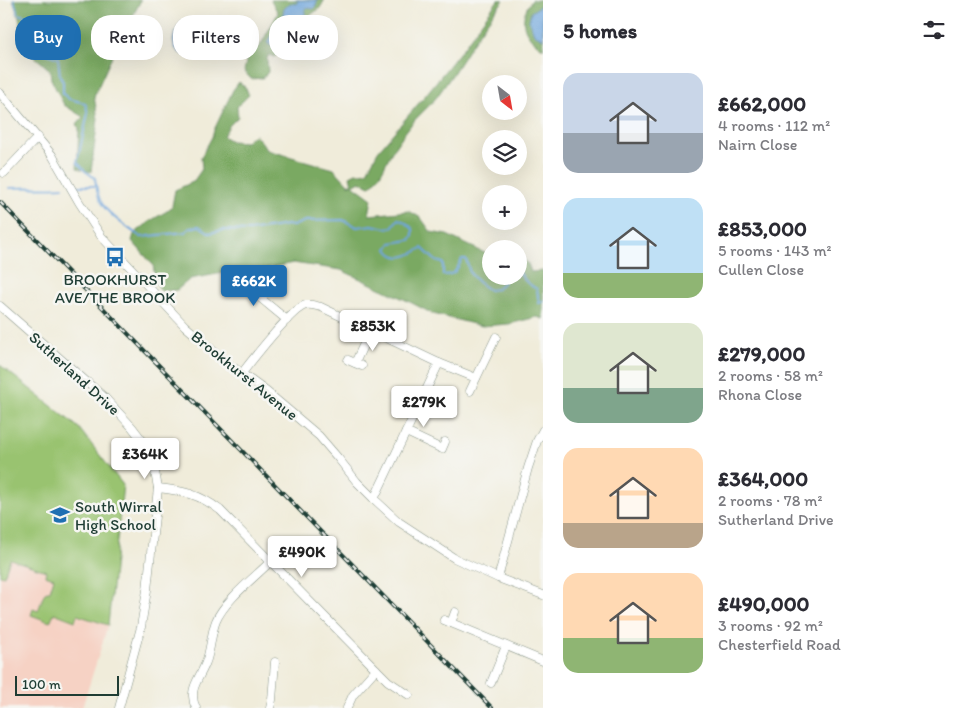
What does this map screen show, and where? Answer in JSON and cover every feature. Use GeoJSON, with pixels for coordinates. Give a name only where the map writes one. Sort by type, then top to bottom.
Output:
{"type":"FeatureCollection","features":[{"type":"Feature","properties":{"kind":"street","name":"Brookhurst Avenue"},"geometry":{"type":"LineString","coordinates":[[0,94],[52,154],[101,236],[186,326],[223,360],[242,373],[319,436],[356,482],[399,522],[454,558],[498,578],[543,595]]}},
{"type":"Feature","properties":{"kind":"street"},"geometry":{"type":"LineString","coordinates":[[4,173],[38,137]]}},
{"type":"Feature","properties":{"kind":"street"},"geometry":{"type":"LineString","coordinates":[[235,277],[287,320]]}},
{"type":"Feature","properties":{"kind":"street"},"geometry":{"type":"LineString","coordinates":[[242,373],[287,320],[300,308],[306,305],[314,305],[439,363],[476,378]]}},
{"type":"Feature","properties":{"kind":"street","name":"Sutherland Drive"},"geometry":{"type":"LineString","coordinates":[[0,306],[121,414],[152,456],[158,488],[147,590],[141,627],[119,708]]}},
{"type":"Feature","properties":{"kind":"street"},"geometry":{"type":"LineString","coordinates":[[355,363],[370,331]]}},
{"type":"Feature","properties":{"kind":"street"},"geometry":{"type":"LineString","coordinates":[[470,391],[496,337]]}},
{"type":"Feature","properties":{"kind":"street"},"geometry":{"type":"LineString","coordinates":[[374,499],[439,363]]}},
{"type":"Feature","properties":{"kind":"street"},"geometry":{"type":"LineString","coordinates":[[498,578],[526,476],[537,441],[543,430]]}},
{"type":"Feature","properties":{"kind":"street"},"geometry":{"type":"LineString","coordinates":[[406,432],[442,449]]}},
{"type":"Feature","properties":{"kind":"street"},"geometry":{"type":"LineString","coordinates":[[158,488],[182,491],[210,502],[220,510],[388,681],[409,695]]}},
{"type":"Feature","properties":{"kind":"street"},"geometry":{"type":"LineString","coordinates":[[196,708],[192,698],[193,691],[206,661],[216,620],[229,601],[270,562]]}},
{"type":"Feature","properties":{"kind":"street"},"geometry":{"type":"LineString","coordinates":[[455,612],[447,622],[543,661]]}},
{"type":"Feature","properties":{"kind":"street"},"geometry":{"type":"LineString","coordinates":[[491,683],[506,646]]}},
{"type":"Feature","properties":{"kind":"street"},"geometry":{"type":"LineString","coordinates":[[270,708],[275,662]]}},
{"type":"Feature","properties":{"kind":"street"},"geometry":{"type":"LineString","coordinates":[[346,708],[353,695],[376,669]]}},
{"type":"Feature","properties":{"kind":"shaded area","name":"South Wirral High School"},"geometry":{"type":"Polygon","coordinates":[[[0,365],[78,427],[123,485],[108,625],[82,708],[0,708],[0,365]]]}},
{"type":"Feature","properties":{"kind":"green space"},"geometry":{"type":"Polygon","coordinates":[[[13,0],[141,0],[133,15],[91,15],[91,60],[111,60],[94,96],[98,119],[91,172],[77,168],[79,128],[76,125],[83,117],[64,105],[51,79],[50,70],[39,60],[81,60],[81,15],[18,15],[13,0]]]}},
{"type":"Feature","properties":{"kind":"green space"},"geometry":{"type":"Polygon","coordinates":[[[271,0],[324,0],[320,8],[311,15],[277,15],[278,13],[271,0]]]}},
{"type":"Feature","properties":{"kind":"green space"},"geometry":{"type":"Polygon","coordinates":[[[498,0],[504,0],[486,23],[436,98],[402,136],[382,172],[370,186],[360,181],[353,185],[372,199],[369,215],[409,211],[421,218],[431,232],[447,235],[482,252],[482,285],[527,285],[527,263],[531,272],[543,271],[543,319],[537,317],[509,324],[482,326],[433,314],[341,270],[293,263],[240,274],[236,272],[230,278],[223,273],[190,279],[177,290],[161,291],[156,283],[153,265],[132,241],[134,234],[150,221],[167,211],[172,206],[175,190],[193,182],[202,169],[201,157],[233,90],[239,82],[245,87],[249,95],[237,107],[238,117],[223,136],[231,141],[246,142],[255,135],[267,150],[334,169],[348,184],[352,185],[350,176],[356,173],[367,172],[378,151],[460,52],[498,0]]]}},
{"type":"Feature","properties":{"kind":"green space"},"geometry":{"type":"Polygon","coordinates":[[[532,0],[543,0],[543,48],[531,38],[524,27],[527,7],[532,0]]]}},
{"type":"Feature","properties":{"kind":"green space"},"geometry":{"type":"Polygon","coordinates":[[[269,30],[268,72],[263,78],[251,79],[244,71],[246,60],[259,60],[260,46],[269,30]]]}},
{"type":"Feature","properties":{"kind":"green space","name":"South Wirral High School"},"geometry":{"type":"Polygon","coordinates":[[[0,365],[78,427],[123,485],[108,625],[77,615],[75,621],[54,613],[50,622],[31,615],[33,609],[38,611],[44,594],[50,591],[54,578],[45,575],[46,571],[10,559],[4,576],[0,575],[0,365]]]}},
{"type":"Feature","properties":{"kind":"water"},"geometry":{"type":"Polygon","coordinates":[[[294,0],[318,0],[314,9],[305,8],[305,15],[283,15],[284,9],[290,3],[296,4],[298,1],[294,0]]]}},
{"type":"Feature","properties":{"kind":"water"},"geometry":{"type":"Polygon","coordinates":[[[543,4],[543,39],[534,34],[529,21],[531,12],[543,4]]]}},
{"type":"Feature","properties":{"kind":"waterway"},"geometry":{"type":"LineString","coordinates":[[14,0],[18,14],[35,20],[36,28],[31,32],[33,44],[42,47],[45,53],[58,58],[60,76],[63,82],[63,94],[69,99],[85,103],[88,113],[77,162],[95,178],[97,190],[104,207],[141,237],[185,232],[190,228],[199,226],[210,233],[223,230],[249,231],[287,225],[293,226],[305,221],[343,220],[357,227],[372,225],[386,228],[392,227],[398,219],[413,229],[413,235],[410,240],[391,243],[387,249],[391,253],[399,257],[422,248],[436,261],[443,263],[443,275],[453,273],[462,259],[466,259],[470,273],[482,285]]}},
{"type":"Feature","properties":{"kind":"waterway"},"geometry":{"type":"LineString","coordinates":[[76,186],[96,186]]}},
{"type":"Feature","properties":{"kind":"waterway"},"geometry":{"type":"LineString","coordinates":[[9,188],[63,187]]}},
{"type":"Feature","properties":{"kind":"waterway"},"geometry":{"type":"LineString","coordinates":[[527,283],[537,289],[539,303],[543,301]]}},
{"type":"Feature","properties":{"kind":"waterway"},"geometry":{"type":"LineString","coordinates":[[482,285],[489,290],[497,289],[501,285]]}},
{"type":"Feature","properties":{"kind":"railway"},"geometry":{"type":"LineString","coordinates":[[0,202],[492,708]]}},
{"type":"Feature","properties":{"kind":"place","name":"BROOKHURST AVE/THE BROOK"},"geometry":{"type":"Point","coordinates":[115,257]}},
{"type":"Feature","properties":{"kind":"place","name":"South Wirral High School"},"geometry":{"type":"Point","coordinates":[60,515]}}]}
